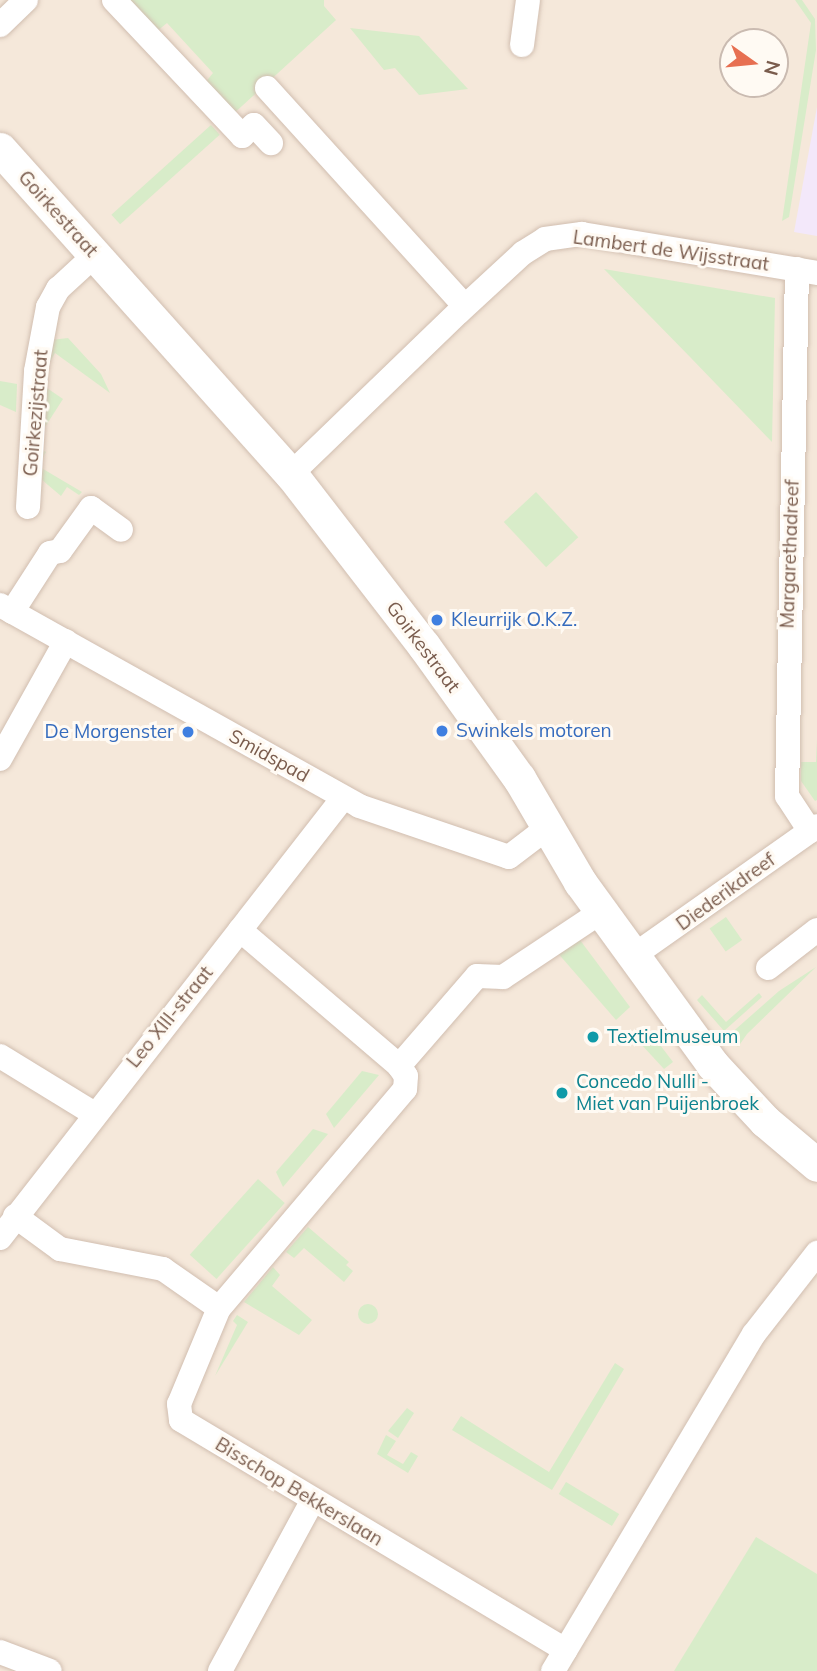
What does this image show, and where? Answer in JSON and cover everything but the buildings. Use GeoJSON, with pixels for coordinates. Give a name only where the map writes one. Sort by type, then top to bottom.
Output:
{"type":"FeatureCollection","features":[{"type":"Feature","properties":{"kind":"street"},"geometry":{"type":"LineString","coordinates":[[0,25],[26,0]]}},
{"type":"Feature","properties":{"kind":"street"},"geometry":{"type":"LineString","coordinates":[[114,0],[242,136],[254,125],[271,144]]}},
{"type":"Feature","properties":{"kind":"street"},"geometry":{"type":"LineString","coordinates":[[522,45],[528,0]]}},
{"type":"Feature","properties":{"kind":"street"},"geometry":{"type":"LineString","coordinates":[[267,88],[465,306]]}},
{"type":"Feature","properties":{"kind":"street","name":"Goirkestraat"},"geometry":{"type":"LineString","coordinates":[[0,149],[290,474],[424,646],[519,778],[547,828],[601,912],[712,1064],[765,1121],[813,1152]]}},
{"type":"Feature","properties":{"kind":"street","name":"Lambert de Wijsstraat"},"geometry":{"type":"LineString","coordinates":[[290,474],[465,306],[523,253],[545,239],[567,234],[807,271]]}},
{"type":"Feature","properties":{"kind":"street","name":"Goirkezijstraat"},"geometry":{"type":"LineString","coordinates":[[28,507],[36,371],[48,307],[58,289],[95,255]]}},
{"type":"Feature","properties":{"kind":"street","name":"Margarethadreef"},"geometry":{"type":"LineString","coordinates":[[807,271],[787,796],[813,828]]}},
{"type":"Feature","properties":{"kind":"street"},"geometry":{"type":"LineString","coordinates":[[6,608],[50,553],[60,551],[91,508],[121,530]]}},
{"type":"Feature","properties":{"kind":"street","name":"Smidspad"},"geometry":{"type":"LineString","coordinates":[[6,608],[343,798],[509,857],[547,828]]}},
{"type":"Feature","properties":{"kind":"street"},"geometry":{"type":"LineString","coordinates":[[0,759],[66,642]]}},
{"type":"Feature","properties":{"kind":"street","name":"Leo XIII-straat"},"geometry":{"type":"LineString","coordinates":[[0,1238],[93,1113],[343,798]]}},
{"type":"Feature","properties":{"kind":"street","name":"Diederikdreef"},"geometry":{"type":"LineString","coordinates":[[633,957],[813,828]]}},
{"type":"Feature","properties":{"kind":"street"},"geometry":{"type":"LineString","coordinates":[[240,930],[399,1066],[477,976],[503,977],[601,912]]}},
{"type":"Feature","properties":{"kind":"street"},"geometry":{"type":"LineString","coordinates":[[768,968],[817,930]]}},
{"type":"Feature","properties":{"kind":"street"},"geometry":{"type":"LineString","coordinates":[[0,1056],[93,1113]]}},
{"type":"Feature","properties":{"kind":"street","name":"Bisschop Bekkerslaan"},"geometry":{"type":"LineString","coordinates":[[399,1066],[406,1076],[405,1089],[219,1308],[179,1404],[181,1420],[313,1500],[559,1661],[754,1334],[817,1252]]}},
{"type":"Feature","properties":{"kind":"street"},"geometry":{"type":"LineString","coordinates":[[15,1216],[60,1250],[163,1269],[219,1308]]}},
{"type":"Feature","properties":{"kind":"street"},"geometry":{"type":"LineString","coordinates":[[220,1671],[313,1500]]}},
{"type":"Feature","properties":{"kind":"street"},"geometry":{"type":"LineString","coordinates":[[0,1652],[50,1671]]}},
{"type":"Feature","properties":{"kind":"shaded area"},"geometry":{"type":"Polygon","coordinates":[[[0,0],[817,0],[817,1671],[0,1671],[0,0]]]}},
{"type":"Feature","properties":{"kind":"shaded area"},"geometry":{"type":"Polygon","coordinates":[[[817,107],[817,236],[794,232],[817,107]]]}},
{"type":"Feature","properties":{"kind":"green space"},"geometry":{"type":"Polygon","coordinates":[[[130,0],[324,0],[324,6],[336,20],[231,116],[204,84],[213,73],[167,23],[156,32],[130,0]]]}},
{"type":"Feature","properties":{"kind":"green space"},"geometry":{"type":"Polygon","coordinates":[[[795,0],[802,0],[815,19],[816,50],[789,217],[782,221],[811,23],[795,0]]]}},
{"type":"Feature","properties":{"kind":"green space"},"geometry":{"type":"Polygon","coordinates":[[[350,28],[419,36],[468,89],[419,95],[395,68],[384,70],[350,28]]]}},
{"type":"Feature","properties":{"kind":"green space"},"geometry":{"type":"Polygon","coordinates":[[[211,125],[220,135],[120,224],[111,215],[211,125]]]}},
{"type":"Feature","properties":{"kind":"green space"},"geometry":{"type":"Polygon","coordinates":[[[604,269],[775,298],[772,442],[691,358],[604,269]]]}},
{"type":"Feature","properties":{"kind":"green space"},"geometry":{"type":"Polygon","coordinates":[[[68,338],[101,374],[110,393],[55,353],[46,369],[51,340],[68,338]]]}},
{"type":"Feature","properties":{"kind":"green space"},"geometry":{"type":"Polygon","coordinates":[[[0,381],[17,384],[16,412],[0,405],[0,381]]]}},
{"type":"Feature","properties":{"kind":"green space"},"geometry":{"type":"Polygon","coordinates":[[[41,384],[63,399],[45,427],[39,426],[41,384]]]}},
{"type":"Feature","properties":{"kind":"green space"},"geometry":{"type":"Polygon","coordinates":[[[38,447],[46,452],[38,466],[82,492],[79,495],[67,487],[61,496],[35,474],[38,447]]]}},
{"type":"Feature","properties":{"kind":"green space"},"geometry":{"type":"Polygon","coordinates":[[[536,492],[578,537],[546,567],[504,522],[536,492]]]}},
{"type":"Feature","properties":{"kind":"green space"},"geometry":{"type":"Polygon","coordinates":[[[817,739],[815,801],[801,781],[801,762],[816,762],[817,739]]]}},
{"type":"Feature","properties":{"kind":"green space"},"geometry":{"type":"Polygon","coordinates":[[[726,917],[742,940],[726,951],[710,928],[726,917]]]}},
{"type":"Feature","properties":{"kind":"green space"},"geometry":{"type":"Polygon","coordinates":[[[577,936],[630,1007],[616,1020],[556,951],[577,936]]]}},
{"type":"Feature","properties":{"kind":"green space"},"geometry":{"type":"Polygon","coordinates":[[[816,967],[747,1034],[738,1047],[728,1036],[779,991],[816,967]]]}},
{"type":"Feature","properties":{"kind":"green space"},"geometry":{"type":"Polygon","coordinates":[[[759,993],[762,997],[724,1031],[697,1000],[702,995],[726,1022],[759,993]]]}},
{"type":"Feature","properties":{"kind":"green space"},"geometry":{"type":"Polygon","coordinates":[[[651,1033],[673,1062],[664,1069],[640,1043],[651,1033]]]}},
{"type":"Feature","properties":{"kind":"green space"},"geometry":{"type":"Polygon","coordinates":[[[362,1071],[379,1075],[334,1128],[326,1114],[362,1071]]]}},
{"type":"Feature","properties":{"kind":"green space"},"geometry":{"type":"Polygon","coordinates":[[[313,1129],[328,1134],[283,1187],[276,1172],[313,1129]]]}},
{"type":"Feature","properties":{"kind":"green space"},"geometry":{"type":"Polygon","coordinates":[[[258,1179],[285,1203],[217,1279],[190,1255],[258,1179]]]}},
{"type":"Feature","properties":{"kind":"green space"},"geometry":{"type":"Polygon","coordinates":[[[308,1227],[349,1262],[346,1265],[353,1271],[344,1282],[304,1248],[294,1258],[286,1252],[308,1227]]]}},
{"type":"Feature","properties":{"kind":"green space"},"geometry":{"type":"Polygon","coordinates":[[[273,1267],[280,1275],[272,1286],[312,1320],[299,1335],[244,1302],[273,1267]]]}},
{"type":"Feature","properties":{"kind":"green space"},"geometry":{"type":"Polygon","coordinates":[[[364,1304],[372,1304],[378,1314],[372,1324],[364,1324],[358,1318],[358,1310],[364,1304]]]}},
{"type":"Feature","properties":{"kind":"green space"},"geometry":{"type":"Polygon","coordinates":[[[237,1315],[248,1322],[215,1376],[237,1325],[233,1321],[237,1315]]]}},
{"type":"Feature","properties":{"kind":"green space"},"geometry":{"type":"Polygon","coordinates":[[[615,1363],[624,1369],[552,1490],[452,1430],[461,1416],[549,1472],[615,1363]]]}},
{"type":"Feature","properties":{"kind":"green space"},"geometry":{"type":"Polygon","coordinates":[[[407,1408],[414,1413],[398,1438],[388,1431],[407,1408]]]}},
{"type":"Feature","properties":{"kind":"green space"},"geometry":{"type":"Polygon","coordinates":[[[386,1435],[396,1441],[387,1455],[403,1464],[411,1452],[418,1456],[408,1473],[377,1454],[386,1435]]]}},
{"type":"Feature","properties":{"kind":"green space"},"geometry":{"type":"Polygon","coordinates":[[[566,1482],[619,1514],[612,1526],[559,1494],[566,1482]]]}},
{"type":"Feature","properties":{"kind":"green space"},"geometry":{"type":"Polygon","coordinates":[[[756,1537],[817,1574],[817,1671],[674,1671],[756,1537]]]}},
{"type":"Feature","properties":{"kind":"place","name":"Kleurrijk O.K.Z."},"geometry":{"type":"Point","coordinates":[437,620]}},
{"type":"Feature","properties":{"kind":"place","name":"Swinkels motoren"},"geometry":{"type":"Point","coordinates":[442,731]}},
{"type":"Feature","properties":{"kind":"place","name":"De Morgenster"},"geometry":{"type":"Point","coordinates":[188,732]}},
{"type":"Feature","properties":{"kind":"place","name":"Textielmuseum"},"geometry":{"type":"Point","coordinates":[593,1037]}},
{"type":"Feature","properties":{"kind":"place","name":"Concedo Nulli - Miet van Puijenbroek"},"geometry":{"type":"Point","coordinates":[562,1093]}}]}
